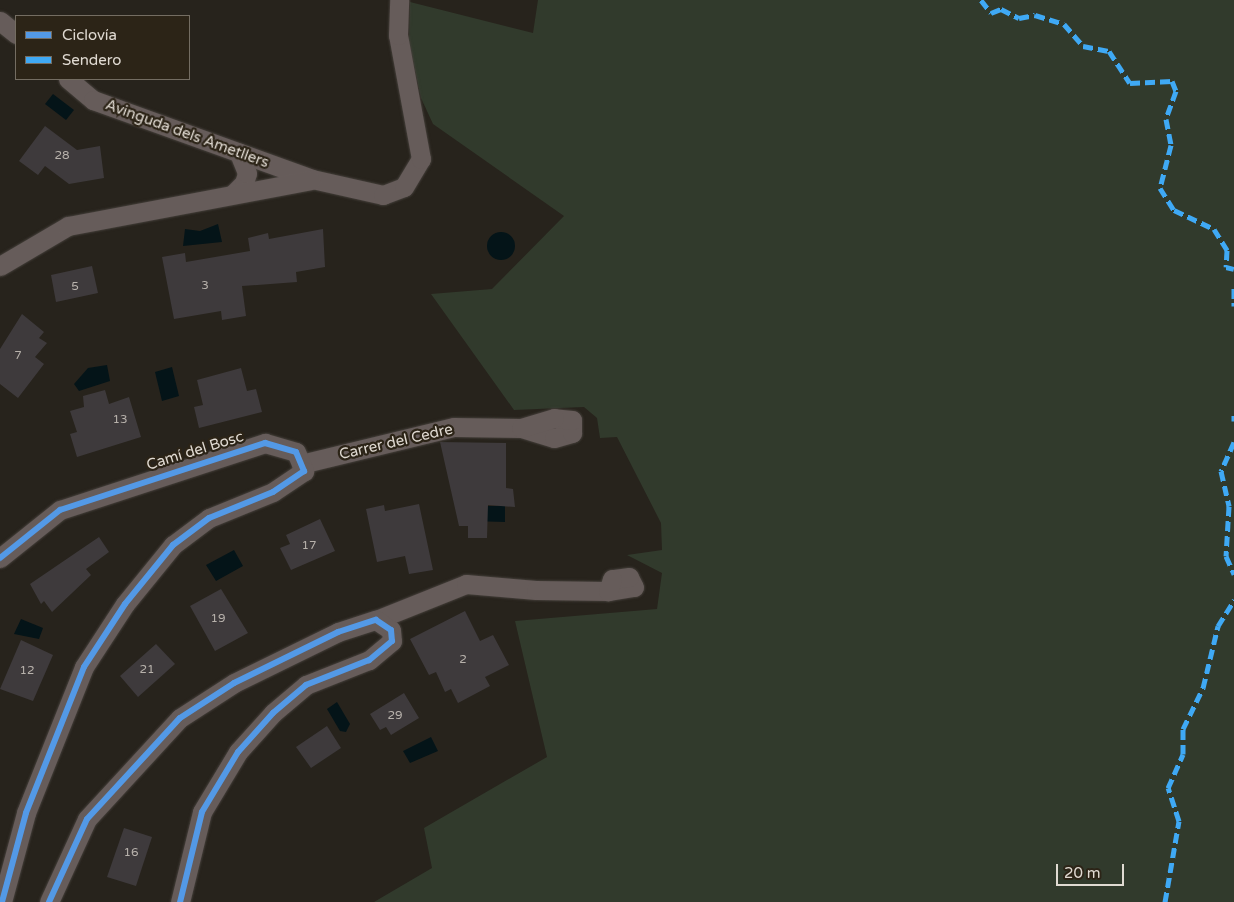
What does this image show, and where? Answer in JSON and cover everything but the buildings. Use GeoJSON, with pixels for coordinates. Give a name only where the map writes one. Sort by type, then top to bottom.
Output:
{"type":"FeatureCollection","features":[{"type":"Feature","properties":{"kind":"street","name":"Avinguda dels Ametllers"},"geometry":{"type":"LineString","coordinates":[[69,80],[93,100],[312,179],[383,195],[404,187],[421,159],[398,35],[399,0]]}},
{"type":"Feature","properties":{"kind":"street"},"geometry":{"type":"LineString","coordinates":[[0,20],[15,33]]}},
{"type":"Feature","properties":{"kind":"street"},"geometry":{"type":"LineString","coordinates":[[233,194],[244,183],[247,172],[239,153]]}},
{"type":"Feature","properties":{"kind":"street"},"geometry":{"type":"LineString","coordinates":[[0,266],[68,226],[312,179]]}},
{"type":"Feature","properties":{"kind":"street","name":"Carrer del Cedre"},"geometry":{"type":"LineString","coordinates":[[301,464],[454,428],[521,428]]}},
{"type":"Feature","properties":{"kind":"street","name":"Camí del Bosc"},"geometry":{"type":"LineString","coordinates":[[0,558],[60,510],[157,475],[265,443],[296,452],[301,464]]}},
{"type":"Feature","properties":{"kind":"street"},"geometry":{"type":"LineString","coordinates":[[2,902],[26,813],[84,667],[125,604],[173,545],[209,518],[273,492],[304,471],[301,464]]}},
{"type":"Feature","properties":{"kind":"street"},"geometry":{"type":"LineString","coordinates":[[49,902],[87,819],[180,718],[234,684],[338,632],[376,620],[466,584],[608,591]]}},
{"type":"Feature","properties":{"kind":"street"},"geometry":{"type":"LineString","coordinates":[[180,902],[202,812],[238,752],[273,713],[306,686],[369,660],[392,641],[391,630],[376,620]]}},
{"type":"Feature","properties":{"kind":"green space"},"geometry":{"type":"Polygon","coordinates":[[[538,0],[1234,0],[1234,902],[374,902],[432,868],[424,828],[547,757],[515,621],[657,609],[662,573],[627,555],[662,550],[661,523],[617,437],[600,438],[597,418],[584,407],[514,410],[431,294],[492,289],[564,216],[433,124],[421,98],[409,43],[410,2],[533,33],[538,0]]]}},
{"type":"Feature","properties":{"kind":"shaded area"},"geometry":{"type":"Polygon","coordinates":[[[53,94],[74,110],[66,120],[45,104],[53,94]]]}},
{"type":"Feature","properties":{"kind":"shaded area"},"geometry":{"type":"Polygon","coordinates":[[[218,224],[222,242],[183,246],[185,229],[200,231],[218,224]]]}},
{"type":"Feature","properties":{"kind":"shaded area"},"geometry":{"type":"Polygon","coordinates":[[[501,232],[511,236],[515,246],[511,256],[501,260],[491,256],[487,246],[491,236],[501,232]]]}},
{"type":"Feature","properties":{"kind":"shaded area"},"geometry":{"type":"Polygon","coordinates":[[[107,365],[110,381],[79,391],[74,384],[88,368],[107,365]]]}},
{"type":"Feature","properties":{"kind":"shaded area"},"geometry":{"type":"Polygon","coordinates":[[[172,367],[179,396],[162,401],[155,372],[172,367]]]}},
{"type":"Feature","properties":{"kind":"shaded area"},"geometry":{"type":"Polygon","coordinates":[[[470,506],[505,506],[505,522],[470,521],[470,506]]]}},
{"type":"Feature","properties":{"kind":"shaded area"},"geometry":{"type":"Polygon","coordinates":[[[234,550],[243,566],[216,581],[206,565],[234,550]]]}},
{"type":"Feature","properties":{"kind":"shaded area"},"geometry":{"type":"Polygon","coordinates":[[[21,619],[43,628],[39,639],[14,634],[21,619]]]}},
{"type":"Feature","properties":{"kind":"shaded area"},"geometry":{"type":"Polygon","coordinates":[[[337,702],[350,724],[346,732],[340,731],[327,709],[337,702]]]}},
{"type":"Feature","properties":{"kind":"shaded area"},"geometry":{"type":"Polygon","coordinates":[[[431,737],[438,751],[410,763],[403,751],[431,737]]]}},
{"type":"Feature","properties":{"kind":"marked path"},"geometry":{"type":"LineString","coordinates":[[981,0],[991,13],[1001,9],[1019,18],[1035,15],[1064,24],[1083,46],[1109,51],[1130,83],[1172,81],[1176,91],[1166,119],[1171,145],[1160,188],[1174,210],[1214,229],[1227,250],[1226,267],[1234,269]]}},
{"type":"Feature","properties":{"kind":"marked path"},"geometry":{"type":"LineString","coordinates":[[1234,288],[1234,306]]}},
{"type":"Feature","properties":{"kind":"marked path"},"geometry":{"type":"LineString","coordinates":[[1234,415],[1234,421]]}},
{"type":"Feature","properties":{"kind":"marked path"},"geometry":{"type":"LineString","coordinates":[[1234,442],[1221,471],[1229,506],[1226,556],[1234,574]]}},
{"type":"Feature","properties":{"kind":"marked path"},"geometry":{"type":"LineString","coordinates":[[1165,902],[1179,821],[1168,788],[1183,754],[1183,729],[1203,688],[1218,626],[1234,600]]}},
{"type":"Feature","properties":{"kind":"cycle path"},"geometry":{"type":"LineString","coordinates":[[0,558],[60,510],[265,443],[296,452],[304,471],[273,492],[209,518],[173,545],[125,604],[84,667],[26,813],[2,902]]}},
{"type":"Feature","properties":{"kind":"cycle path"},"geometry":{"type":"LineString","coordinates":[[49,902],[87,819],[180,718],[234,683],[338,632],[376,620],[391,630],[392,641],[369,660],[306,685],[273,713],[238,752],[202,812],[180,902]]}}]}
